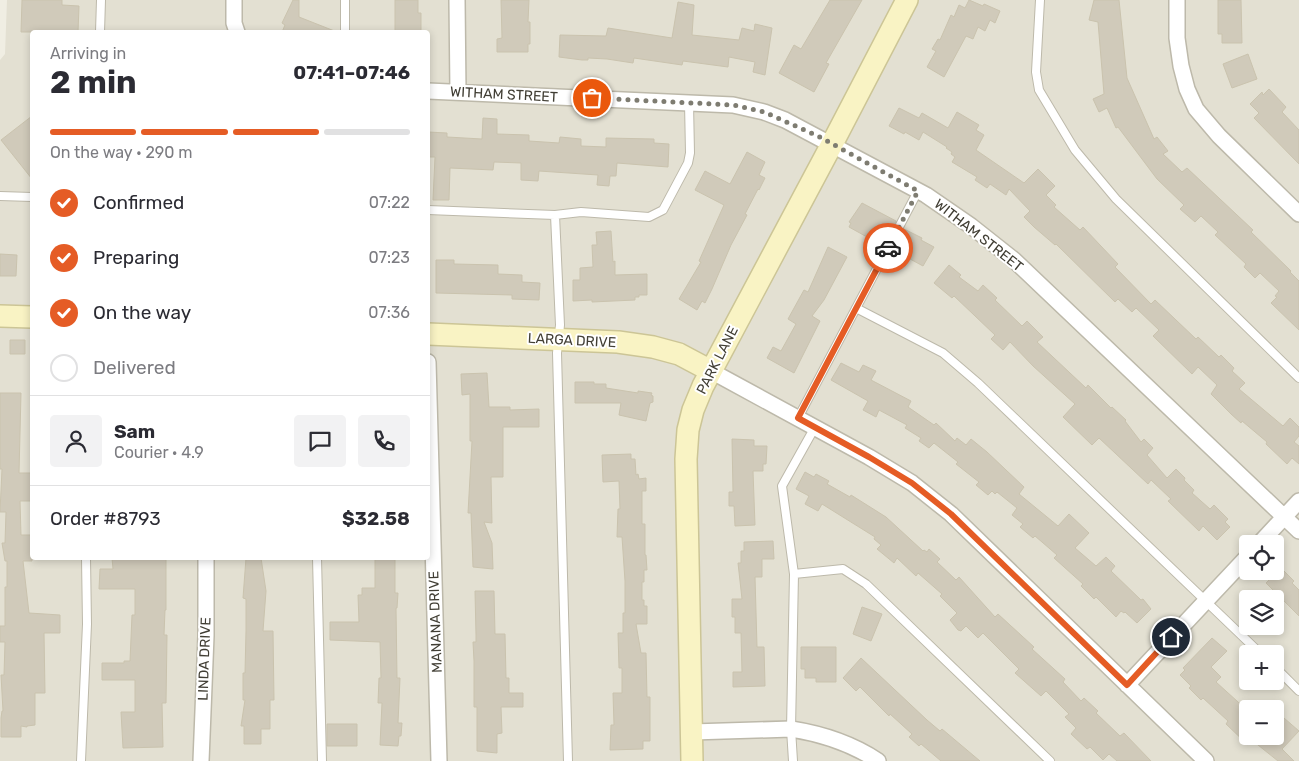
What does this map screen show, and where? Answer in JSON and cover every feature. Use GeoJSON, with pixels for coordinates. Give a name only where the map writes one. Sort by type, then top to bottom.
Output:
{"type":"FeatureCollection","features":[{"type":"Feature","properties":{"kind":"street"},"geometry":{"type":"LineString","coordinates":[[234,0],[234,23],[237,30]]}},
{"type":"Feature","properties":{"kind":"street"},"geometry":{"type":"LineString","coordinates":[[457,0],[458,92]]}},
{"type":"Feature","properties":{"kind":"street","name":"PARK LANE"},"geometry":{"type":"LineString","coordinates":[[692,761],[686,459],[688,430],[692,410],[907,0]]}},
{"type":"Feature","properties":{"kind":"street"},"geometry":{"type":"LineString","coordinates":[[1177,0],[1181,66],[1187,89],[1196,109],[1219,136],[1299,214]]}},
{"type":"Feature","properties":{"kind":"street","name":"WITHAM STREET"},"geometry":{"type":"LineString","coordinates":[[430,91],[733,105],[764,112],[785,120],[918,191],[971,226],[1014,260],[1299,531]]}},
{"type":"Feature","properties":{"kind":"street"},"geometry":{"type":"LineString","coordinates":[[0,316],[30,318]]}},
{"type":"Feature","properties":{"kind":"street","name":"LARGA DRIVE"},"geometry":{"type":"LineString","coordinates":[[430,334],[618,342],[652,347],[679,354],[711,371]]}},
{"type":"Feature","properties":{"kind":"street"},"geometry":{"type":"LineString","coordinates":[[711,371],[869,457],[912,483],[951,514],[1206,761]]}},
{"type":"Feature","properties":{"kind":"street","name":"MANANA DRIVE"},"geometry":{"type":"LineString","coordinates":[[430,435],[439,761]]}},
{"type":"Feature","properties":{"kind":"street"},"geometry":{"type":"LineString","coordinates":[[1267,535],[1299,501]]}},
{"type":"Feature","properties":{"kind":"street","name":"LINDA DRIVE"},"geometry":{"type":"LineString","coordinates":[[201,761],[206,636],[206,560]]}},
{"type":"Feature","properties":{"kind":"street"},"geometry":{"type":"LineString","coordinates":[[1127,685],[1239,565]]}},
{"type":"Feature","properties":{"kind":"street"},"geometry":{"type":"LineString","coordinates":[[692,732],[791,729],[824,735],[864,752],[878,761]]}},
{"type":"Feature","properties":{"kind":"lane"},"geometry":{"type":"LineString","coordinates":[[100,30],[101,0]]}},
{"type":"Feature","properties":{"kind":"lane"},"geometry":{"type":"LineString","coordinates":[[345,0],[345,30]]}},
{"type":"Feature","properties":{"kind":"lane"},"geometry":{"type":"LineString","coordinates":[[1040,0],[1036,72],[1039,90],[1075,150],[1116,199],[1299,378]]}},
{"type":"Feature","properties":{"kind":"lane"},"geometry":{"type":"LineString","coordinates":[[430,210],[555,215],[581,212],[649,217],[663,210],[688,163],[690,153],[689,103]]}},
{"type":"Feature","properties":{"kind":"lane"},"geometry":{"type":"LineString","coordinates":[[798,418],[918,191]]}},
{"type":"Feature","properties":{"kind":"lane"},"geometry":{"type":"LineString","coordinates":[[0,196],[30,197]]}},
{"type":"Feature","properties":{"kind":"lane"},"geometry":{"type":"LineString","coordinates":[[555,215],[560,325],[557,353],[568,761]]}},
{"type":"Feature","properties":{"kind":"lane"},"geometry":{"type":"LineString","coordinates":[[856,308],[943,352],[1252,645]]}},
{"type":"Feature","properties":{"kind":"lane"},"geometry":{"type":"LineString","coordinates":[[793,761],[791,729],[794,574],[782,486],[814,427]]}},
{"type":"Feature","properties":{"kind":"lane"},"geometry":{"type":"LineString","coordinates":[[81,761],[87,624],[86,560]]}},
{"type":"Feature","properties":{"kind":"lane"},"geometry":{"type":"LineString","coordinates":[[318,560],[322,761]]}},
{"type":"Feature","properties":{"kind":"lane"},"geometry":{"type":"LineString","coordinates":[[794,574],[843,569],[866,584],[1050,761]]}},
{"type":"Feature","properties":{"kind":"lane"},"geometry":{"type":"LineString","coordinates":[[1284,676],[1299,691]]}},
{"type":"Feature","properties":{"kind":"shaded area"},"geometry":{"type":"Polygon","coordinates":[[[7,0],[1299,0],[1299,761],[0,761],[0,60],[5,54],[7,0]]]}},
{"type":"Feature","properties":{"kind":"building"},"geometry":{"type":"Polygon","coordinates":[[[22,0],[62,0],[62,5],[79,6],[78,30],[30,30],[30,32],[21,32],[22,0]]]}},
{"type":"Feature","properties":{"kind":"building"},"geometry":{"type":"Polygon","coordinates":[[[293,0],[299,0],[299,17],[332,30],[283,30],[285,25],[282,23],[293,0]]]}},
{"type":"Feature","properties":{"kind":"building"},"geometry":{"type":"Polygon","coordinates":[[[395,0],[418,0],[418,13],[421,13],[421,30],[395,30],[395,0]]]}},
{"type":"Feature","properties":{"kind":"building"},"geometry":{"type":"Polygon","coordinates":[[[501,0],[529,0],[530,44],[528,44],[528,52],[497,52],[497,39],[502,38],[501,0]]]}},
{"type":"Feature","properties":{"kind":"building"},"geometry":{"type":"Polygon","coordinates":[[[830,0],[862,0],[826,63],[829,64],[814,92],[779,73],[794,45],[801,49],[830,0]]]}},
{"type":"Feature","properties":{"kind":"building"},"geometry":{"type":"Polygon","coordinates":[[[969,0],[1000,11],[995,23],[990,20],[985,31],[978,27],[973,39],[966,36],[944,77],[927,67],[936,51],[932,49],[938,39],[940,40],[951,15],[954,17],[959,5],[965,8],[969,0]]]}},
{"type":"Feature","properties":{"kind":"building"},"geometry":{"type":"Polygon","coordinates":[[[1094,0],[1119,0],[1127,78],[1154,139],[1157,137],[1168,151],[1163,154],[1182,172],[1187,168],[1253,230],[1251,232],[1299,281],[1299,330],[1271,303],[1277,297],[1275,296],[1279,291],[1260,273],[1255,278],[1244,267],[1246,264],[1215,235],[1218,232],[1201,216],[1195,222],[1180,209],[1184,205],[1157,179],[1118,127],[1116,128],[1107,108],[1099,112],[1093,99],[1104,94],[1098,22],[1089,20],[1094,0]]]}},
{"type":"Feature","properties":{"kind":"building"},"geometry":{"type":"Polygon","coordinates":[[[1218,0],[1241,0],[1242,43],[1222,43],[1222,34],[1218,34],[1218,0]]]}},
{"type":"Feature","properties":{"kind":"building"},"geometry":{"type":"Polygon","coordinates":[[[678,2],[694,5],[692,35],[739,40],[742,28],[754,31],[755,24],[772,28],[765,75],[753,72],[755,62],[729,57],[728,67],[683,61],[682,65],[634,58],[633,63],[607,59],[588,58],[588,60],[582,60],[559,57],[560,35],[606,36],[608,28],[672,38],[678,2]]]}},
{"type":"Feature","properties":{"kind":"building"},"geometry":{"type":"Polygon","coordinates":[[[1248,54],[1257,79],[1232,88],[1223,64],[1248,54]]]}},
{"type":"Feature","properties":{"kind":"building"},"geometry":{"type":"Polygon","coordinates":[[[1269,89],[1286,107],[1282,112],[1299,130],[1299,164],[1254,118],[1259,113],[1250,104],[1262,92],[1263,95],[1269,89]]]}},
{"type":"Feature","properties":{"kind":"building"},"geometry":{"type":"Polygon","coordinates":[[[899,108],[919,118],[922,113],[948,128],[957,112],[979,125],[976,130],[984,135],[976,150],[1024,183],[1038,169],[1055,186],[1046,195],[1056,205],[1054,207],[1080,230],[1083,227],[1118,264],[1115,267],[1151,304],[1155,300],[1196,339],[1198,337],[1219,357],[1221,355],[1234,368],[1232,371],[1245,383],[1239,389],[1283,426],[1290,418],[1299,427],[1299,436],[1294,442],[1299,446],[1299,464],[1292,458],[1287,464],[1266,444],[1267,442],[1231,414],[1211,394],[1217,385],[1198,367],[1192,374],[1153,336],[1159,330],[1136,308],[1132,312],[1118,299],[1115,302],[1056,244],[1034,227],[1024,217],[1030,211],[1009,189],[1006,195],[990,184],[987,188],[975,180],[977,177],[952,162],[955,157],[947,147],[923,132],[919,140],[889,126],[899,108]]]}},
{"type":"Feature","properties":{"kind":"building"},"geometry":{"type":"Polygon","coordinates":[[[30,118],[30,176],[1,140],[30,118]]]}},
{"type":"Feature","properties":{"kind":"building"},"geometry":{"type":"Polygon","coordinates":[[[483,118],[497,119],[497,134],[529,135],[529,141],[559,143],[560,137],[581,139],[581,146],[606,147],[606,138],[654,139],[654,143],[669,144],[668,167],[617,163],[616,176],[610,176],[609,186],[597,185],[598,175],[539,171],[538,181],[521,180],[521,163],[494,162],[493,170],[450,168],[449,200],[433,200],[435,157],[430,157],[430,132],[447,133],[447,137],[482,139],[483,118]]]}},
{"type":"Feature","properties":{"kind":"building"},"geometry":{"type":"Polygon","coordinates":[[[747,152],[765,162],[759,175],[765,178],[745,214],[747,215],[731,245],[705,303],[702,301],[697,310],[679,299],[701,262],[699,261],[724,205],[695,190],[705,171],[730,184],[747,152]]]}},
{"type":"Feature","properties":{"kind":"building"},"geometry":{"type":"Polygon","coordinates":[[[862,203],[896,221],[888,237],[872,228],[867,237],[849,227],[851,223],[849,222],[862,203]]]}},
{"type":"Feature","properties":{"kind":"building"},"geometry":{"type":"Polygon","coordinates":[[[904,229],[922,238],[921,240],[934,247],[923,266],[899,253],[903,245],[897,242],[904,229]]]}},
{"type":"Feature","properties":{"kind":"building"},"geometry":{"type":"Polygon","coordinates":[[[611,231],[615,275],[647,274],[647,295],[639,295],[639,297],[635,297],[635,300],[573,301],[573,280],[580,280],[580,268],[593,267],[592,245],[597,245],[596,232],[611,231]]]}},
{"type":"Feature","properties":{"kind":"building"},"geometry":{"type":"Polygon","coordinates":[[[828,247],[847,257],[824,300],[812,316],[820,321],[794,373],[767,358],[773,347],[781,351],[796,324],[788,319],[804,290],[808,292],[828,247]]]}},
{"type":"Feature","properties":{"kind":"building"},"geometry":{"type":"Polygon","coordinates":[[[0,254],[17,255],[16,276],[0,276],[0,254]]]}},
{"type":"Feature","properties":{"kind":"building"},"geometry":{"type":"Polygon","coordinates":[[[436,260],[454,260],[454,264],[498,265],[498,274],[522,275],[522,282],[540,283],[539,300],[512,299],[512,295],[436,293],[436,260]]]}},
{"type":"Feature","properties":{"kind":"building"},"geometry":{"type":"Polygon","coordinates":[[[949,265],[961,275],[959,277],[978,291],[983,285],[997,298],[995,300],[1022,326],[1027,321],[1043,337],[1037,342],[1086,388],[1088,385],[1126,420],[1141,442],[1144,439],[1153,448],[1147,455],[1167,478],[1176,469],[1194,490],[1192,493],[1210,509],[1214,505],[1228,519],[1225,522],[1230,527],[1217,540],[1203,526],[1199,531],[1168,501],[1171,499],[1151,480],[1148,484],[1099,438],[1092,445],[1063,417],[1075,404],[1010,342],[1003,350],[991,339],[995,335],[954,296],[952,298],[934,283],[949,265]]]}},
{"type":"Feature","properties":{"kind":"building"},"geometry":{"type":"Polygon","coordinates":[[[10,340],[25,340],[25,354],[10,354],[10,340]]]}},
{"type":"Feature","properties":{"kind":"building"},"geometry":{"type":"Polygon","coordinates":[[[841,363],[859,372],[863,365],[876,371],[871,380],[911,401],[908,407],[934,425],[936,423],[955,441],[957,438],[966,445],[971,439],[1024,487],[1019,494],[1058,526],[1069,514],[1089,533],[1075,548],[1096,566],[1106,557],[1115,566],[1111,571],[1141,600],[1143,599],[1151,609],[1137,623],[1125,612],[1121,611],[1116,617],[1096,597],[1094,599],[1081,586],[1083,584],[1054,558],[1057,555],[1035,536],[1033,538],[1020,527],[1023,524],[1012,515],[1017,508],[997,492],[995,494],[992,491],[988,495],[976,485],[979,482],[956,464],[958,462],[934,443],[929,448],[919,441],[921,438],[905,428],[907,425],[879,410],[876,417],[863,410],[868,401],[831,380],[841,363]]]}},
{"type":"Feature","properties":{"kind":"building"},"geometry":{"type":"Polygon","coordinates":[[[487,373],[489,407],[510,407],[510,410],[539,409],[539,427],[503,427],[503,477],[491,477],[492,523],[484,522],[492,543],[493,569],[473,567],[471,513],[468,513],[472,441],[470,441],[470,394],[462,395],[461,374],[487,373]]]}},
{"type":"Feature","properties":{"kind":"building"},"geometry":{"type":"Polygon","coordinates":[[[575,382],[594,382],[594,384],[606,384],[606,388],[638,393],[638,391],[652,393],[653,402],[650,403],[646,421],[619,415],[621,403],[575,403],[575,382]]]}},
{"type":"Feature","properties":{"kind":"building"},"geometry":{"type":"Polygon","coordinates":[[[0,393],[21,393],[19,473],[30,473],[30,501],[20,501],[21,535],[30,535],[30,560],[32,561],[23,561],[29,613],[60,615],[60,633],[44,633],[45,693],[35,693],[35,725],[21,726],[21,737],[1,737],[3,711],[1,675],[4,675],[5,642],[0,642],[0,626],[5,626],[7,561],[5,561],[2,543],[5,543],[6,512],[0,512],[2,469],[0,469],[0,393]]]}},
{"type":"Feature","properties":{"kind":"building"},"geometry":{"type":"Polygon","coordinates":[[[732,439],[754,440],[754,446],[767,446],[766,464],[763,464],[763,471],[753,471],[755,525],[735,526],[734,506],[729,506],[729,492],[733,492],[732,439]]]}},
{"type":"Feature","properties":{"kind":"building"},"geometry":{"type":"Polygon","coordinates":[[[631,454],[631,459],[635,459],[636,475],[638,474],[639,479],[646,478],[646,491],[642,491],[642,524],[645,524],[647,570],[644,570],[644,582],[642,582],[642,600],[644,600],[644,606],[647,606],[647,624],[636,624],[641,653],[646,653],[647,697],[650,697],[650,741],[643,741],[643,749],[610,750],[611,725],[614,725],[613,693],[622,693],[622,668],[619,668],[618,633],[623,633],[625,581],[622,537],[617,537],[618,509],[620,509],[619,481],[603,482],[602,455],[631,454]]]}},
{"type":"Feature","properties":{"kind":"building"},"geometry":{"type":"Polygon","coordinates":[[[805,472],[814,477],[816,474],[829,481],[827,484],[850,497],[851,495],[886,517],[923,551],[927,552],[929,549],[940,559],[937,562],[956,580],[959,577],[995,617],[998,614],[1034,647],[1032,649],[1065,679],[1063,682],[1081,701],[1084,698],[1098,711],[1096,713],[1120,736],[1124,733],[1151,761],[1117,761],[1109,754],[1103,760],[1090,747],[1087,749],[1071,734],[1076,728],[1065,717],[1069,714],[1046,691],[1041,696],[1015,673],[1019,669],[983,633],[978,638],[966,626],[961,631],[958,630],[950,620],[957,613],[940,596],[942,594],[918,573],[916,576],[897,558],[894,563],[877,549],[881,545],[874,539],[875,537],[822,504],[818,511],[805,504],[809,496],[796,489],[805,472]]]}},
{"type":"Feature","properties":{"kind":"building"},"geometry":{"type":"Polygon","coordinates":[[[773,541],[774,559],[762,559],[762,577],[755,577],[757,647],[764,647],[765,686],[733,687],[733,672],[742,672],[741,633],[735,633],[735,617],[732,617],[732,599],[742,599],[738,563],[741,563],[741,551],[744,551],[744,542],[773,541]]]}},
{"type":"Feature","properties":{"kind":"building"},"geometry":{"type":"Polygon","coordinates":[[[112,560],[166,560],[164,635],[167,635],[166,703],[162,703],[163,747],[123,748],[121,712],[135,712],[135,680],[102,680],[102,663],[124,663],[124,661],[130,661],[132,615],[135,615],[135,589],[99,589],[100,569],[113,569],[112,560]]]}},
{"type":"Feature","properties":{"kind":"building"},"geometry":{"type":"Polygon","coordinates":[[[246,560],[261,560],[266,591],[263,631],[273,631],[274,700],[270,700],[270,729],[261,729],[261,744],[244,744],[244,726],[241,726],[245,700],[243,700],[243,673],[245,673],[246,599],[243,598],[246,560]]]}},
{"type":"Feature","properties":{"kind":"building"},"geometry":{"type":"Polygon","coordinates":[[[375,560],[395,560],[395,593],[398,593],[396,608],[397,678],[400,678],[398,723],[402,723],[398,746],[380,745],[382,703],[378,703],[379,678],[381,678],[380,642],[330,640],[330,622],[359,622],[358,595],[362,595],[362,588],[375,588],[375,560]]]}},
{"type":"Feature","properties":{"kind":"building"},"geometry":{"type":"Polygon","coordinates":[[[1284,571],[1294,581],[1292,583],[1299,590],[1299,616],[1284,601],[1284,590],[1273,590],[1266,583],[1269,580],[1284,580],[1284,571]]]}},
{"type":"Feature","properties":{"kind":"building"},"geometry":{"type":"Polygon","coordinates":[[[475,591],[494,591],[495,634],[505,634],[506,678],[509,678],[509,693],[523,693],[523,707],[501,707],[502,733],[497,734],[497,753],[477,751],[477,707],[474,707],[473,642],[476,642],[475,591]]]}},
{"type":"Feature","properties":{"kind":"building"},"geometry":{"type":"Polygon","coordinates":[[[862,607],[882,614],[871,641],[853,634],[862,607]]]}},
{"type":"Feature","properties":{"kind":"building"},"geometry":{"type":"Polygon","coordinates":[[[1212,638],[1227,651],[1211,667],[1221,677],[1216,682],[1239,703],[1239,736],[1226,724],[1228,721],[1189,688],[1191,686],[1180,675],[1185,670],[1183,668],[1212,638]]]}},
{"type":"Feature","properties":{"kind":"building"},"geometry":{"type":"Polygon","coordinates":[[[801,647],[836,647],[836,682],[816,682],[816,678],[805,678],[805,669],[801,669],[801,647]]]}},
{"type":"Feature","properties":{"kind":"building"},"geometry":{"type":"Polygon","coordinates":[[[861,658],[927,720],[940,731],[942,729],[980,761],[941,761],[921,744],[919,746],[909,737],[912,734],[890,714],[889,716],[860,687],[856,691],[843,678],[861,658]]]}},
{"type":"Feature","properties":{"kind":"building"},"geometry":{"type":"Polygon","coordinates":[[[1284,718],[1299,731],[1282,749],[1294,761],[1278,761],[1258,745],[1284,745],[1284,718]]]}},
{"type":"Feature","properties":{"kind":"building"},"geometry":{"type":"Polygon","coordinates":[[[327,724],[357,724],[357,746],[327,746],[327,724]]]}},
{"type":"Feature","properties":{"kind":"way so far"},"geometry":{"type":"LineString","coordinates":[[592,98],[733,105],[764,112],[818,136],[918,191],[888,248]]}},
{"type":"Feature","properties":{"kind":"route"},"geometry":{"type":"LineString","coordinates":[[888,248],[798,418],[912,483],[951,514],[1127,685],[1171,637]]}}]}
